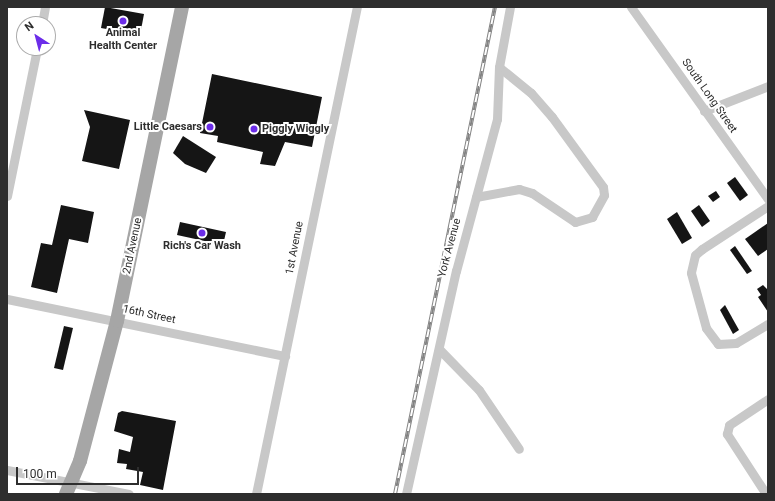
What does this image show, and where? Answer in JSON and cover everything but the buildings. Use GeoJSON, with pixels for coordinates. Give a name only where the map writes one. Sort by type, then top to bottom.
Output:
{"type":"FeatureCollection","features":[{"type":"Feature","properties":{"kind":"main road","name":"2nd Avenue"},"geometry":{"type":"LineString","coordinates":[[69,488],[117,321],[182,7]]}},
{"type":"Feature","properties":{"kind":"street","name":"1st Avenue"},"geometry":{"type":"LineString","coordinates":[[256,494],[357,7]]}},
{"type":"Feature","properties":{"kind":"street","name":"York Avenue"},"geometry":{"type":"LineString","coordinates":[[406,494],[439,349],[476,197],[497,119],[499,67],[510,7]]}},
{"type":"Feature","properties":{"kind":"street","name":"South Long Street"},"geometry":{"type":"LineString","coordinates":[[631,7],[768,199]]}},
{"type":"Feature","properties":{"kind":"street"},"geometry":{"type":"LineString","coordinates":[[7,196],[35,56]]}},
{"type":"Feature","properties":{"kind":"street"},"geometry":{"type":"LineString","coordinates":[[476,197],[519,189],[532,192],[576,222],[592,217],[604,195],[603,187],[552,117],[531,93],[499,67]]}},
{"type":"Feature","properties":{"kind":"street"},"geometry":{"type":"LineString","coordinates":[[704,111],[768,86]]}},
{"type":"Feature","properties":{"kind":"street"},"geometry":{"type":"LineString","coordinates":[[768,206],[695,255],[691,273],[706,328],[718,344],[736,343],[768,324]]}},
{"type":"Feature","properties":{"kind":"street","name":"16th Street"},"geometry":{"type":"LineString","coordinates":[[7,299],[285,356]]}},
{"type":"Feature","properties":{"kind":"street"},"geometry":{"type":"LineString","coordinates":[[439,349],[479,390],[519,449]]}},
{"type":"Feature","properties":{"kind":"street"},"geometry":{"type":"LineString","coordinates":[[766,494],[727,434],[729,425],[768,399]]}},
{"type":"Feature","properties":{"kind":"street"},"geometry":{"type":"LineString","coordinates":[[7,470],[69,488],[129,494]]}},
{"type":"Feature","properties":{"kind":"railway"},"geometry":{"type":"LineString","coordinates":[[395,494],[495,7]]}},
{"type":"Feature","properties":{"kind":"place","name":"Animal Health Center"},"geometry":{"type":"Point","coordinates":[123,21]}},
{"type":"Feature","properties":{"kind":"place","name":"Little Caesars"},"geometry":{"type":"Point","coordinates":[210,127]}},
{"type":"Feature","properties":{"kind":"place","name":"Piggly Wiggly"},"geometry":{"type":"Point","coordinates":[254,129]}},
{"type":"Feature","properties":{"kind":"place","name":"Rich's Car Wash"},"geometry":{"type":"Point","coordinates":[202,233]}}]}
